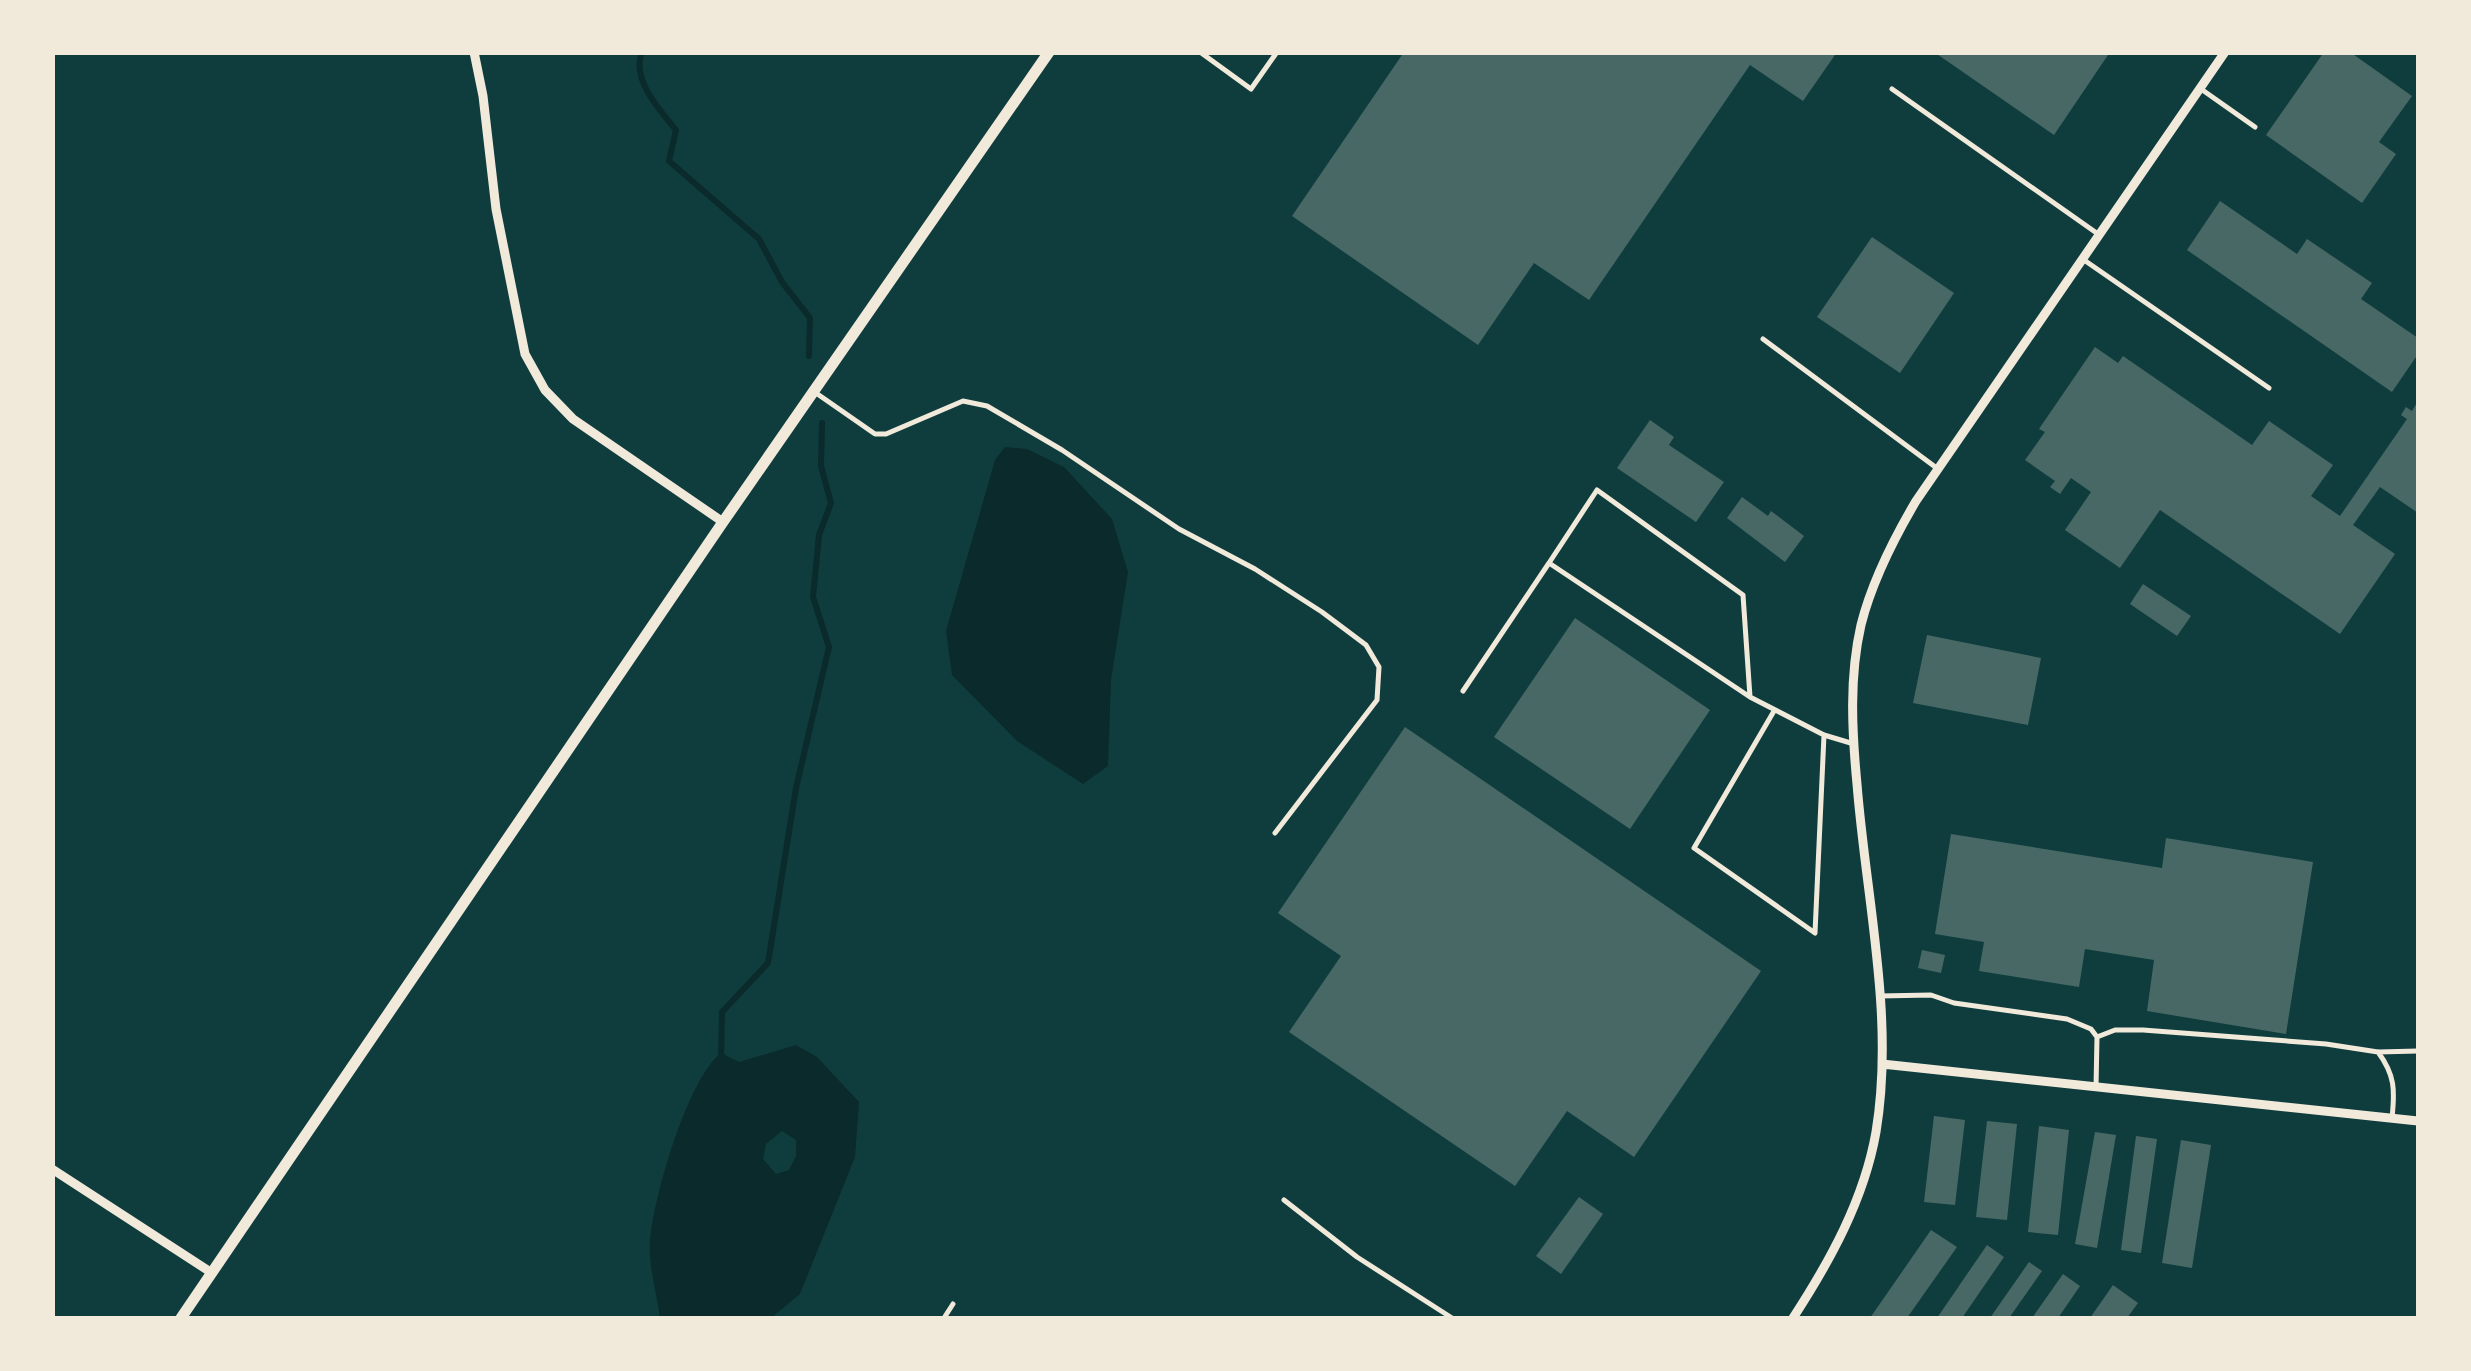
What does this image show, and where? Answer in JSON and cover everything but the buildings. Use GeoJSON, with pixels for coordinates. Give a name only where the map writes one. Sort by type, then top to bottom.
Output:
{"type":"FeatureCollection","features":[{"type":"Feature","properties":{"kind":"street"},"geometry":{"type":"LineString","coordinates":[[474,52],[496,209],[525,354],[546,390],[573,419],[723,522]]}},
{"type":"Feature","properties":{"kind":"street"},"geometry":{"type":"LineString","coordinates":[[180,1318],[1049,52]]}},
{"type":"Feature","properties":{"kind":"street"},"geometry":{"type":"LineString","coordinates":[[1793,1318],[1858,1198],[1876,1134],[1882,1064],[1879,996],[1852,693],[1861,624],[1884,560],[1938,469],[2224,52]]}},
{"type":"Feature","properties":{"kind":"street"},"geometry":{"type":"LineString","coordinates":[[1882,1064],[2418,1121]]}},
{"type":"Feature","properties":{"kind":"street"},"geometry":{"type":"LineString","coordinates":[[52,1168],[212,1273]]}},
{"type":"Feature","properties":{"kind":"lane"},"geometry":{"type":"LineString","coordinates":[[1200,52],[1251,89],[1277,52]]}},
{"type":"Feature","properties":{"kind":"lane"},"geometry":{"type":"LineString","coordinates":[[1892,88],[2098,234]]}},
{"type":"Feature","properties":{"kind":"lane"},"geometry":{"type":"LineString","coordinates":[[2201,89],[2255,127]]}},
{"type":"Feature","properties":{"kind":"lane"},"geometry":{"type":"LineString","coordinates":[[2081,259],[2269,388]]}},
{"type":"Feature","properties":{"kind":"lane"},"geometry":{"type":"LineString","coordinates":[[1763,339],[1938,469]]}},
{"type":"Feature","properties":{"kind":"lane"},"geometry":{"type":"LineString","coordinates":[[814,391],[875,434],[886,434],[963,401],[987,406],[1180,529],[1322,612],[1366,645],[1380,666],[1378,700],[1275,834]]}},
{"type":"Feature","properties":{"kind":"lane"},"geometry":{"type":"LineString","coordinates":[[1463,691],[1597,490],[1742,595],[1750,696]]}},
{"type":"Feature","properties":{"kind":"lane"},"geometry":{"type":"LineString","coordinates":[[1549,563],[1774,711],[1854,744]]}},
{"type":"Feature","properties":{"kind":"lane"},"geometry":{"type":"LineString","coordinates":[[1774,711],[1694,848],[1815,933],[1824,734]]}},
{"type":"Feature","properties":{"kind":"lane"},"geometry":{"type":"LineString","coordinates":[[1879,996],[1931,995],[1954,1003],[2067,1020],[2091,1030],[2097,1037],[2096,1087]]}},
{"type":"Feature","properties":{"kind":"lane"},"geometry":{"type":"LineString","coordinates":[[2097,1037],[2115,1030],[2143,1030],[2326,1044],[2378,1052],[2418,1051]]}},
{"type":"Feature","properties":{"kind":"lane"},"geometry":{"type":"LineString","coordinates":[[2378,1052],[2396,1088],[2392,1118]]}},
{"type":"Feature","properties":{"kind":"lane"},"geometry":{"type":"LineString","coordinates":[[1284,1200],[1357,1257],[1452,1318]]}},
{"type":"Feature","properties":{"kind":"lane"},"geometry":{"type":"LineString","coordinates":[[944,1318],[953,1304]]}},
{"type":"Feature","properties":{"kind":"water"},"geometry":{"type":"Polygon","coordinates":[[[1005,447],[1027,449],[1064,467],[1112,519],[1128,572],[1111,680],[1108,766],[1083,784],[1017,741],[952,675],[946,631],[995,460],[1005,447]]]}},
{"type":"Feature","properties":{"kind":"water"},"geometry":{"type":"Polygon","coordinates":[[[796,1045],[817,1057],[859,1102],[855,1157],[800,1294],[771,1318],[660,1318],[650,1241],[665,1169],[685,1112],[708,1067],[721,1053],[739,1062],[796,1045]],[[782,1131],[766,1144],[763,1159],[776,1174],[789,1170],[796,1156],[796,1140],[782,1131]]]}},
{"type":"Feature","properties":{"kind":"waterway"},"geometry":{"type":"LineString","coordinates":[[642,52],[640,73],[644,84],[676,130],[669,161],[759,239],[782,282],[810,318],[809,356]]}},
{"type":"Feature","properties":{"kind":"waterway"},"geometry":{"type":"LineString","coordinates":[[721,1061],[722,1012],[768,963],[796,788],[829,647],[813,597],[819,535],[831,503],[821,466],[822,423]]}}]}
